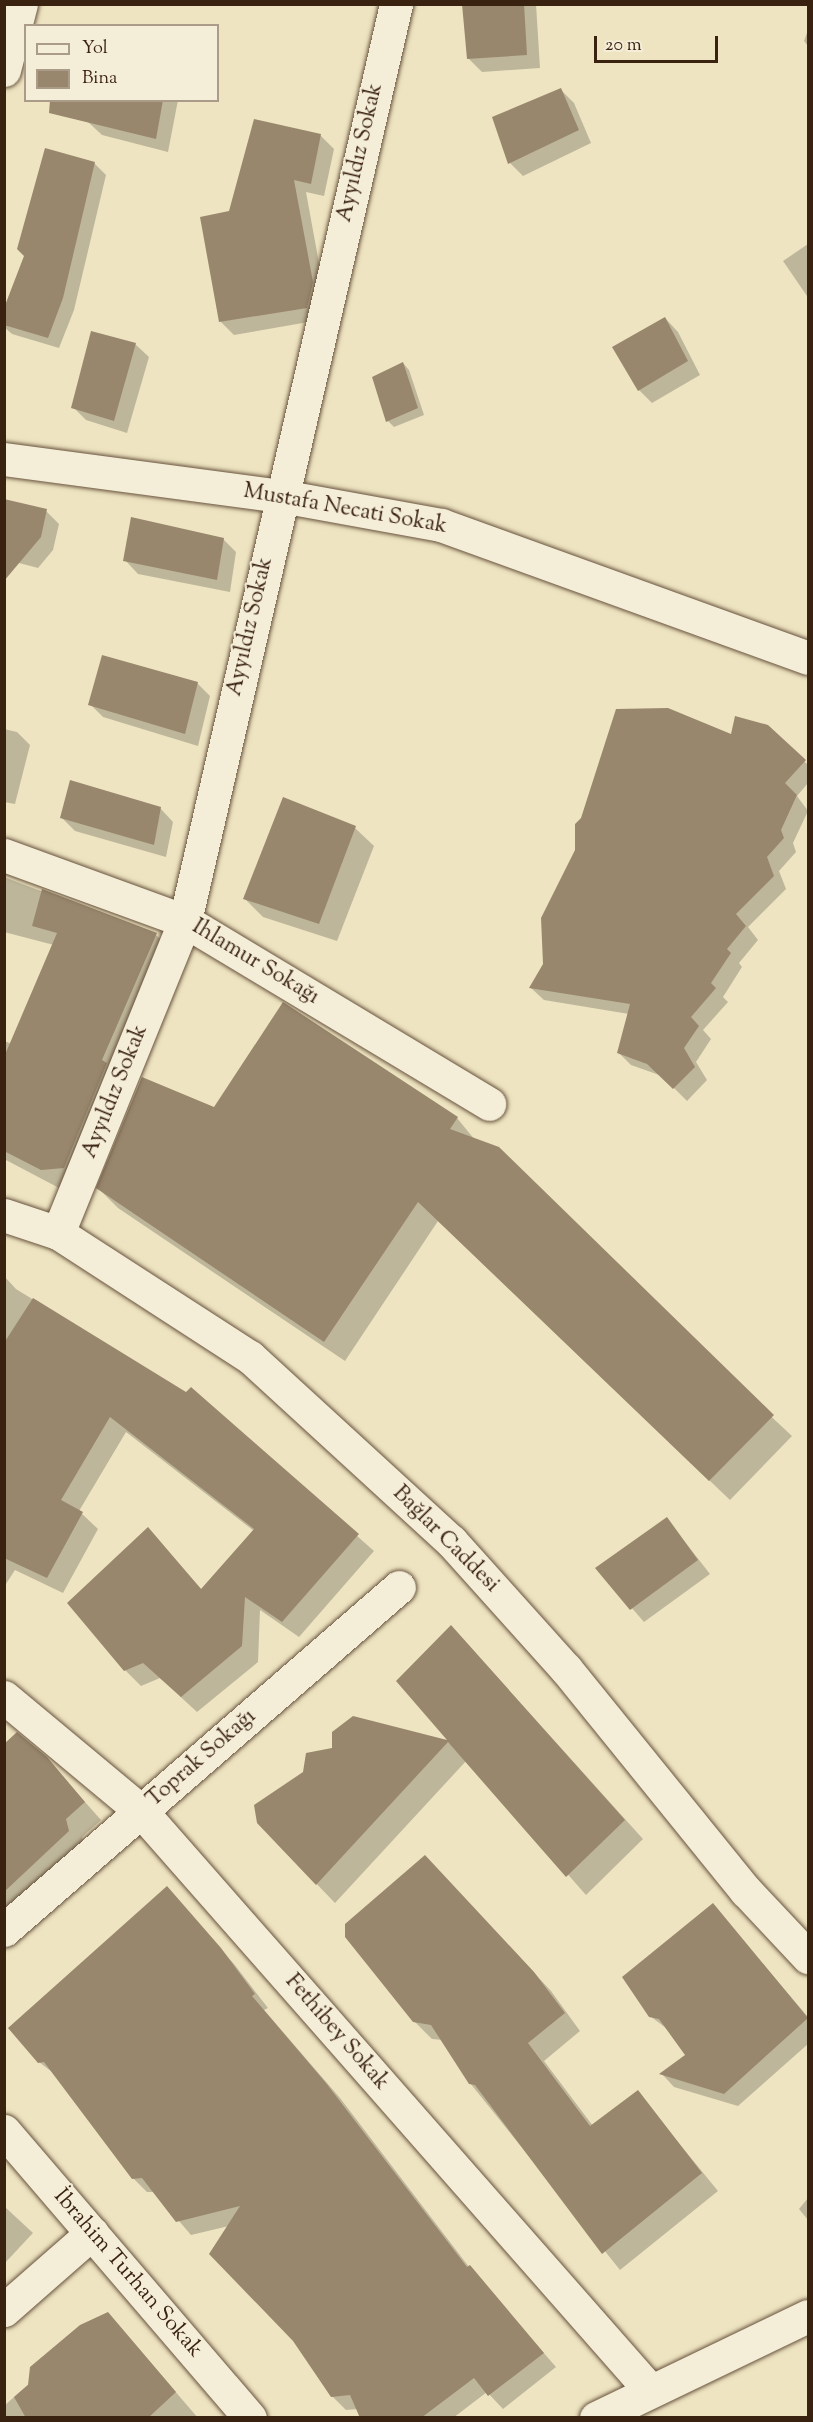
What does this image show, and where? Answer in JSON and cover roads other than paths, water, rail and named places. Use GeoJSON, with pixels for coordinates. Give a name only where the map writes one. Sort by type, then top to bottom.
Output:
{"type":"FeatureCollection","features":[{"type":"Feature","properties":{"kind":"street"},"geometry":{"type":"LineString","coordinates":[[4,70],[21,4]]}},
{"type":"Feature","properties":{"kind":"street","name":"Ayyıldız Sokak"},"geometry":{"type":"LineString","coordinates":[[58,1233],[185,921],[396,4]]}},
{"type":"Feature","properties":{"kind":"street","name":"Mustafa Necati Sokak"},"geometry":{"type":"LineString","coordinates":[[4,459],[281,496],[441,525],[808,658]]}},
{"type":"Feature","properties":{"kind":"street","name":"Ihlamur Sokağı"},"geometry":{"type":"LineString","coordinates":[[4,855],[185,921],[489,1104]]}},
{"type":"Feature","properties":{"kind":"street","name":"Bağlar Caddesi"},"geometry":{"type":"LineString","coordinates":[[4,1215],[58,1233],[250,1357],[451,1540],[566,1668],[746,1890],[808,1957]]}},
{"type":"Feature","properties":{"kind":"street","name":"Toprak Sokağı"},"geometry":{"type":"LineString","coordinates":[[4,1930],[399,1587]]}},
{"type":"Feature","properties":{"kind":"street","name":"Fethibey Sokak"},"geometry":{"type":"LineString","coordinates":[[4,1697],[141,1811],[649,2389]]}},
{"type":"Feature","properties":{"kind":"street","name":"İbrahim Turhan Sokak"},"geometry":{"type":"LineString","coordinates":[[4,2131],[250,2418]]}},
{"type":"Feature","properties":{"kind":"street"},"geometry":{"type":"LineString","coordinates":[[4,2310],[92,2233]]}},
{"type":"Feature","properties":{"kind":"street"},"geometry":{"type":"LineString","coordinates":[[596,2418],[649,2389],[808,2316]]}}]}
